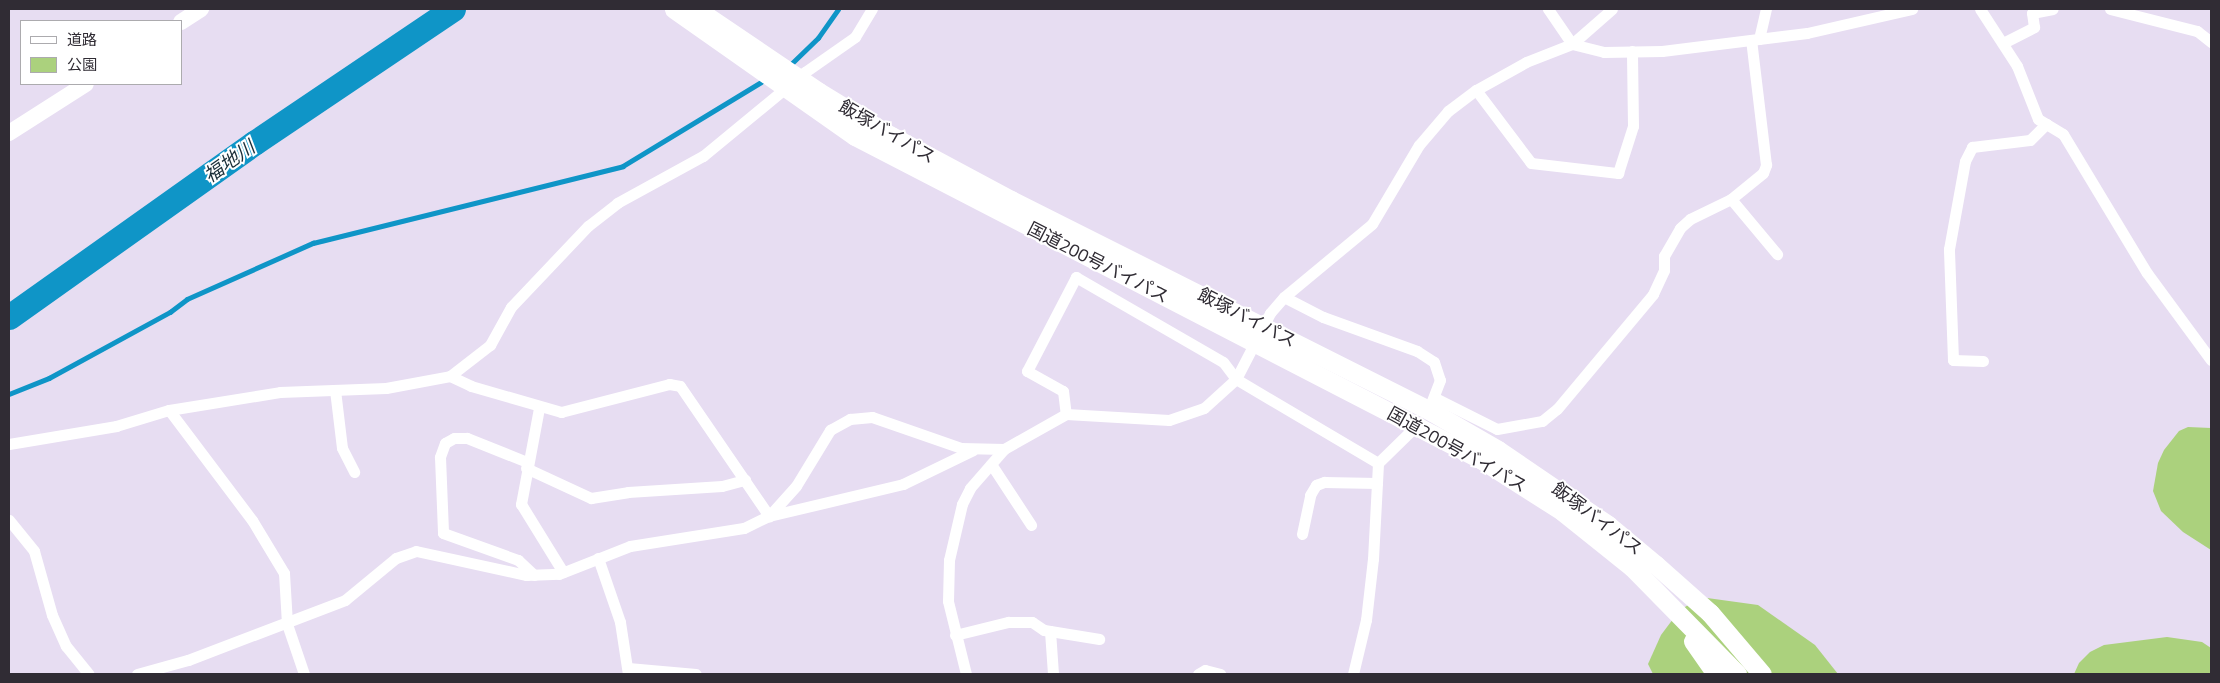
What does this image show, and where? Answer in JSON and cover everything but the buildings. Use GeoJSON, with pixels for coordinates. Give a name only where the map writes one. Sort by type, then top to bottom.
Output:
{"type":"FeatureCollection","features":[{"type":"Feature","properties":{"kind":"highway","name":"国道200号バイパス"},"geometry":{"type":"LineString","coordinates":[[674,9],[748,53],[812,97],[855,136],[1053,241],[1417,425],[1482,460],[1562,511],[1632,568],[1737,674]]}},
{"type":"Feature","properties":{"kind":"highway"},"geometry":{"type":"LineString","coordinates":[[696,9],[748,53]]}},
{"type":"Feature","properties":{"kind":"highway","name":"飯塚バイパス"},"geometry":{"type":"LineString","coordinates":[[812,97],[891,136],[1011,200],[1431,403],[1608,525],[1710,613],[1762,674]]}},
{"type":"Feature","properties":{"kind":"highway"},"geometry":{"type":"LineString","coordinates":[[1669,604],[1716,674]]}},
{"type":"Feature","properties":{"kind":"highway"},"geometry":{"type":"LineString","coordinates":[[1710,613],[1764,659],[1777,674]]}},
{"type":"Feature","properties":{"kind":"main road"},"geometry":{"type":"LineString","coordinates":[[182,21],[202,9]]}},
{"type":"Feature","properties":{"kind":"main road"},"geometry":{"type":"LineString","coordinates":[[9,134],[84,85]]}},
{"type":"Feature","properties":{"kind":"street"},"geometry":{"type":"LineString","coordinates":[[9,444],[116,426],[169,410],[280,392],[386,388],[450,376],[490,345],[511,307],[588,226],[617,203],[702,156],[805,72],[855,37],[872,9]]}},
{"type":"Feature","properties":{"kind":"street"},"geometry":{"type":"LineString","coordinates":[[1548,9],[1572,44],[1604,52],[1662,51],[1807,33],[1912,9]]}},
{"type":"Feature","properties":{"kind":"street"},"geometry":{"type":"LineString","coordinates":[[966,674],[948,601],[949,560],[962,504],[970,488],[1004,449],[1066,414],[1169,420],[1204,408],[1236,379],[1270,313],[1284,297],[1372,224],[1419,145],[1448,111],[1476,90],[1526,62],[1572,44],[1612,9]]}},
{"type":"Feature","properties":{"kind":"street"},"geometry":{"type":"LineString","coordinates":[[1284,297],[1323,316],[1417,351],[1434,362],[1440,380],[1431,403],[1497,429],[1542,421],[1557,409],[1653,294],[1664,270],[1664,256],[1680,228],[1690,219],[1731,199],[1756,181],[1766,165],[1755,39],[1766,9]]}},
{"type":"Feature","properties":{"kind":"street"},"geometry":{"type":"LineString","coordinates":[[1980,9],[2017,66],[2038,119],[2063,134],[2147,273],[2211,360]]}},
{"type":"Feature","properties":{"kind":"street"},"geometry":{"type":"LineString","coordinates":[[2003,43],[2034,27],[2032,12],[2053,9]]}},
{"type":"Feature","properties":{"kind":"street"},"geometry":{"type":"LineString","coordinates":[[2110,9],[2197,31],[2211,42]]}},
{"type":"Feature","properties":{"kind":"street"},"geometry":{"type":"LineString","coordinates":[[1476,90],[1531,162],[1618,173],[1633,126],[1632,51]]}},
{"type":"Feature","properties":{"kind":"street"},"geometry":{"type":"LineString","coordinates":[[1983,361],[1953,360],[1950,249],[1965,161],[1972,147],[2030,140],[2046,124]]}},
{"type":"Feature","properties":{"kind":"street"},"geometry":{"type":"LineString","coordinates":[[1731,199],[1777,254]]}},
{"type":"Feature","properties":{"kind":"street"},"geometry":{"type":"LineString","coordinates":[[1066,414],[1064,391],[1026,371],[1076,277],[1223,362],[1236,379],[1378,463]]}},
{"type":"Feature","properties":{"kind":"street"},"geometry":{"type":"LineString","coordinates":[[450,376],[470,386],[539,408],[561,412],[669,384],[680,386],[769,516]]}},
{"type":"Feature","properties":{"kind":"street"},"geometry":{"type":"LineString","coordinates":[[334,390],[342,448],[354,472]]}},
{"type":"Feature","properties":{"kind":"street"},"geometry":{"type":"LineString","coordinates":[[539,408],[521,504],[563,572]]}},
{"type":"Feature","properties":{"kind":"street"},"geometry":{"type":"LineString","coordinates":[[169,410],[252,520],[284,573],[287,624],[304,674]]}},
{"type":"Feature","properties":{"kind":"street"},"geometry":{"type":"LineString","coordinates":[[769,516],[796,486],[830,430],[850,419],[872,417],[962,448],[1004,449]]}},
{"type":"Feature","properties":{"kind":"street"},"geometry":{"type":"LineString","coordinates":[[1353,674],[1367,611],[1378,463],[1417,425]]}},
{"type":"Feature","properties":{"kind":"street"},"geometry":{"type":"LineString","coordinates":[[534,575],[518,560],[443,533],[440,457],[445,443],[454,438],[467,438],[527,465],[590,498],[628,492],[722,486],[745,480]]}},
{"type":"Feature","properties":{"kind":"street"},"geometry":{"type":"LineString","coordinates":[[137,674],[188,660],[287,624],[345,600],[396,558],[416,551],[534,575],[563,572],[630,546],[744,528],[769,516],[903,484],[977,449]]}},
{"type":"Feature","properties":{"kind":"street"},"geometry":{"type":"LineString","coordinates":[[991,464],[1031,525]]}},
{"type":"Feature","properties":{"kind":"street"},"geometry":{"type":"LineString","coordinates":[[1302,534],[1310,495],[1316,485],[1324,482],[1377,483]]}},
{"type":"Feature","properties":{"kind":"street"},"geometry":{"type":"LineString","coordinates":[[9,520],[34,551],[52,615],[66,646],[89,674]]}},
{"type":"Feature","properties":{"kind":"street"},"geometry":{"type":"LineString","coordinates":[[598,558],[620,622],[628,671],[696,674]]}},
{"type":"Feature","properties":{"kind":"street"},"geometry":{"type":"LineString","coordinates":[[955,635],[1008,622],[1032,622],[1050,631],[1099,640]]}},
{"type":"Feature","properties":{"kind":"street"},"geometry":{"type":"LineString","coordinates":[[1050,631],[1053,674]]}},
{"type":"Feature","properties":{"kind":"street"},"geometry":{"type":"LineString","coordinates":[[1198,674],[1205,670],[1220,674]]}},
{"type":"Feature","properties":{"kind":"green space"},"geometry":{"type":"Polygon","coordinates":[[[2188,427],[2211,428],[2211,550],[2183,532],[2161,511],[2153,491],[2158,463],[2164,450],[2179,431],[2188,427]]]}},
{"type":"Feature","properties":{"kind":"green space"},"geometry":{"type":"Polygon","coordinates":[[[1700,597],[1758,605],[1815,645],[1838,674],[1653,674],[1648,664],[1661,635],[1679,611],[1700,597]]]}},
{"type":"Feature","properties":{"kind":"green space"},"geometry":{"type":"Polygon","coordinates":[[[2167,637],[2202,642],[2211,648],[2211,674],[2074,674],[2079,663],[2090,652],[2104,645],[2167,637]]]}},
{"type":"Feature","properties":{"kind":"waterway","name":"福地川"},"geometry":{"type":"LineString","coordinates":[[9,317],[254,143],[453,9]]}},
{"type":"Feature","properties":{"kind":"waterway"},"geometry":{"type":"LineString","coordinates":[[790,65],[818,38],[838,9]]}},
{"type":"Feature","properties":{"kind":"waterway"},"geometry":{"type":"LineString","coordinates":[[9,394],[49,378],[170,312],[187,299],[313,243],[623,166],[766,79]]}}]}
